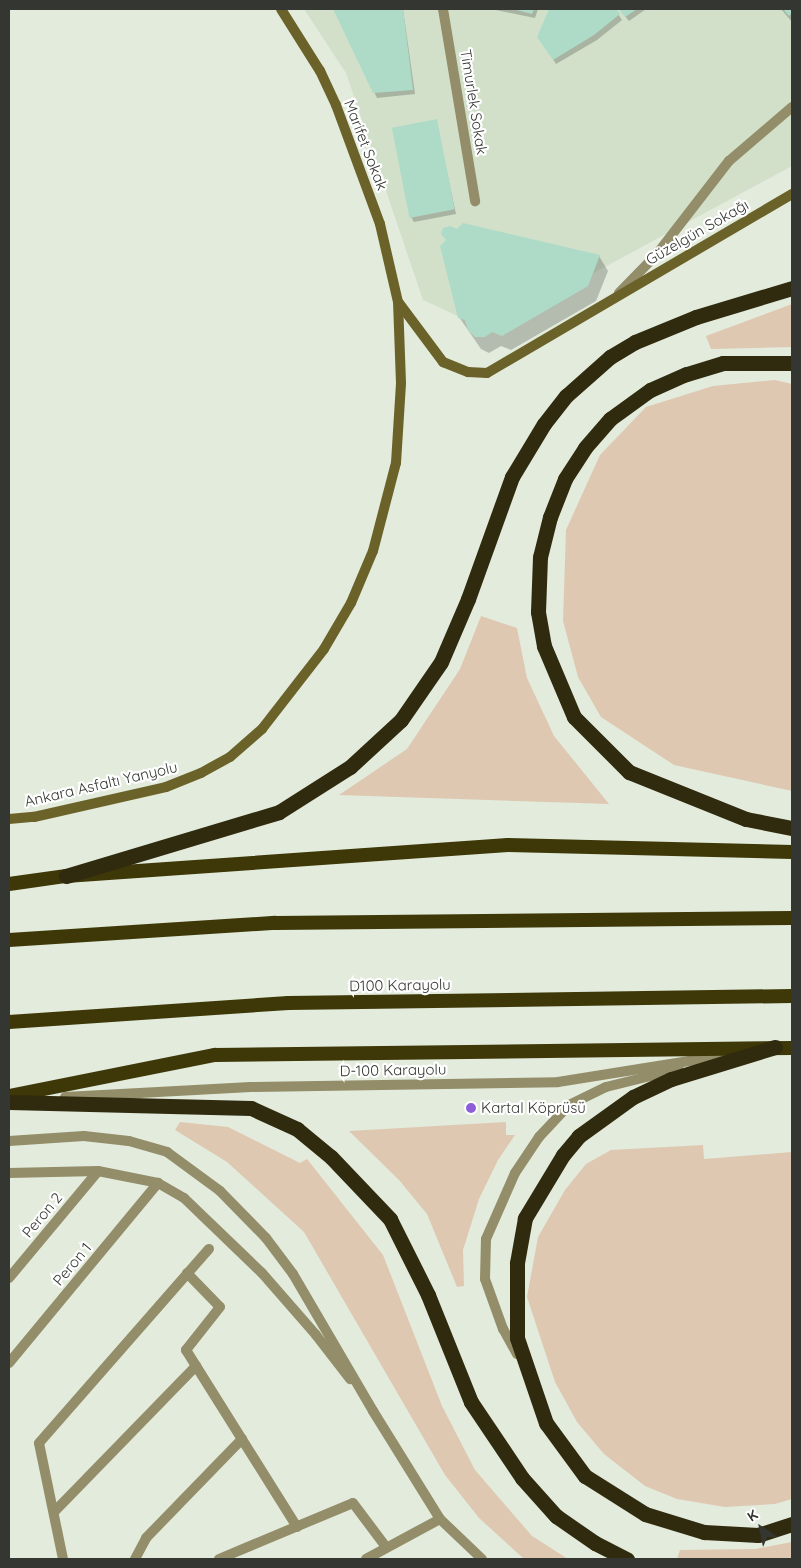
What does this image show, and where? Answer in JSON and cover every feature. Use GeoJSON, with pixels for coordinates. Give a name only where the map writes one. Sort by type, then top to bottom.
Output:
{"type":"FeatureCollection","features":[{"type":"Feature","properties":{"kind":"highway"},"geometry":{"type":"LineString","coordinates":[[66,876],[279,812],[350,768],[400,720],[441,662],[468,599],[512,477],[544,424],[566,396],[610,357],[635,342],[696,318],[792,288]]}},
{"type":"Feature","properties":{"kind":"highway"},"geometry":{"type":"LineString","coordinates":[[792,363],[723,363],[686,374],[650,390],[610,419],[584,448],[570,471],[550,517],[540,558],[538,612],[544,646],[574,717],[629,772],[746,819],[792,828]]}},
{"type":"Feature","properties":{"kind":"highway"},"geometry":{"type":"LineString","coordinates":[[9,884],[66,876],[508,845],[792,852]]}},
{"type":"Feature","properties":{"kind":"highway"},"geometry":{"type":"LineString","coordinates":[[9,940],[275,922],[792,918]]}},
{"type":"Feature","properties":{"kind":"highway","name":"D100 Karayolu"},"geometry":{"type":"LineString","coordinates":[[9,1022],[288,1003],[792,996]]}},
{"type":"Feature","properties":{"kind":"highway"},"geometry":{"type":"LineString","coordinates":[[775,1047],[671,1079],[633,1097],[579,1136],[563,1155],[524,1218],[517,1263],[517,1338],[525,1368],[546,1423],[585,1476],[645,1514],[704,1532],[758,1535],[792,1524]]}},
{"type":"Feature","properties":{"kind":"highway"},"geometry":{"type":"LineString","coordinates":[[9,1099],[215,1056],[792,1048]]}},
{"type":"Feature","properties":{"kind":"highway"},"geometry":{"type":"LineString","coordinates":[[9,1099],[251,1108],[297,1129],[331,1157],[390,1219],[428,1295],[471,1402],[522,1478],[556,1516],[596,1543],[627,1559]]}},
{"type":"Feature","properties":{"kind":"main road","name":"Marifet Sokak"},"geometry":{"type":"LineString","coordinates":[[281,9],[306,47],[336,105],[380,224],[398,302]]}},
{"type":"Feature","properties":{"kind":"main road","name":"Güzelgün Sokağı"},"geometry":{"type":"LineString","coordinates":[[398,302],[419,334],[443,362],[455,369],[480,374],[487,373],[792,194]]}},
{"type":"Feature","properties":{"kind":"main road","name":"Ankara Asfaltı Yanyolu"},"geometry":{"type":"LineString","coordinates":[[9,819],[34,817],[157,789],[202,773],[230,757],[262,728],[324,650],[351,603],[372,551],[396,463],[401,383],[398,302]]}},
{"type":"Feature","properties":{"kind":"street","name":"Timurlek Sokak"},"geometry":{"type":"LineString","coordinates":[[443,9],[475,201]]}},
{"type":"Feature","properties":{"kind":"street"},"geometry":{"type":"LineString","coordinates":[[616,296],[657,254],[729,161],[792,107]]}},
{"type":"Feature","properties":{"kind":"street"},"geometry":{"type":"LineString","coordinates":[[525,1368],[503,1329],[485,1279],[486,1239],[515,1172],[539,1137],[569,1105],[606,1087],[775,1047]]}},
{"type":"Feature","properties":{"kind":"street","name":"D-100 Karayolu"},"geometry":{"type":"LineString","coordinates":[[9,1099],[251,1087],[558,1082],[775,1047]]}},
{"type":"Feature","properties":{"kind":"street"},"geometry":{"type":"LineString","coordinates":[[9,1141],[84,1136],[130,1141],[167,1152],[220,1191],[266,1238],[293,1274],[373,1411],[440,1519],[482,1559]]}},
{"type":"Feature","properties":{"kind":"street"},"geometry":{"type":"LineString","coordinates":[[9,1182],[13,1173],[98,1171],[158,1183],[184,1198],[262,1273],[316,1335],[373,1411]]}},
{"type":"Feature","properties":{"kind":"street","name":"Peron 2"},"geometry":{"type":"LineString","coordinates":[[9,1278],[98,1171]]}},
{"type":"Feature","properties":{"kind":"street","name":"Peron 1"},"geometry":{"type":"LineString","coordinates":[[9,1363],[158,1183]]}},
{"type":"Feature","properties":{"kind":"street"},"geometry":{"type":"LineString","coordinates":[[63,1559],[39,1443],[209,1249]]}},
{"type":"Feature","properties":{"kind":"street"},"geometry":{"type":"LineString","coordinates":[[188,1273],[220,1307],[186,1350],[297,1527]]}},
{"type":"Feature","properties":{"kind":"street"},"geometry":{"type":"LineString","coordinates":[[54,1512],[196,1366]]}},
{"type":"Feature","properties":{"kind":"street"},"geometry":{"type":"LineString","coordinates":[[135,1559],[146,1538],[242,1439]]}},
{"type":"Feature","properties":{"kind":"street"},"geometry":{"type":"LineString","coordinates":[[220,1559],[353,1503],[386,1548]]}},
{"type":"Feature","properties":{"kind":"street"},"geometry":{"type":"LineString","coordinates":[[366,1559],[440,1519]]}},
{"type":"Feature","properties":{"kind":"shaded area"},"geometry":{"type":"Polygon","coordinates":[[[304,9],[792,9],[792,166],[488,330],[423,300],[346,73],[304,9]]]}},
{"type":"Feature","properties":{"kind":"shaded area"},"geometry":{"type":"Polygon","coordinates":[[[792,304],[792,347],[711,349],[706,336],[792,304]]]}},
{"type":"Feature","properties":{"kind":"shaded area"},"geometry":{"type":"Polygon","coordinates":[[[775,380],[792,384],[792,791],[674,765],[601,717],[578,677],[563,621],[566,530],[600,455],[646,407],[713,386],[775,380]]]}},
{"type":"Feature","properties":{"kind":"shaded area"},"geometry":{"type":"Polygon","coordinates":[[[481,616],[517,628],[527,678],[554,736],[609,804],[339,795],[407,749],[460,669],[481,616]]]}},
{"type":"Feature","properties":{"kind":"shaded area"},"geometry":{"type":"Polygon","coordinates":[[[180,1122],[228,1127],[300,1163],[307,1159],[383,1255],[442,1406],[475,1470],[532,1536],[568,1559],[524,1559],[479,1518],[445,1475],[304,1232],[227,1162],[175,1130],[180,1122]]]}},
{"type":"Feature","properties":{"kind":"shaded area"},"geometry":{"type":"Polygon","coordinates":[[[506,1122],[506,1135],[515,1135],[498,1160],[479,1199],[463,1250],[464,1286],[457,1287],[427,1214],[399,1180],[349,1131],[506,1122]]]}},
{"type":"Feature","properties":{"kind":"shaded area"},"geometry":{"type":"Polygon","coordinates":[[[703,1145],[704,1159],[792,1152],[792,1499],[775,1504],[725,1507],[677,1499],[645,1486],[604,1454],[577,1422],[555,1382],[527,1297],[538,1237],[565,1190],[586,1164],[611,1150],[703,1145]]]}},
{"type":"Feature","properties":{"kind":"shaded area"},"geometry":{"type":"Polygon","coordinates":[[[792,1542],[792,1559],[677,1559],[680,1550],[755,1549],[792,1542]]]}},
{"type":"Feature","properties":{"kind":"building"},"geometry":{"type":"Polygon","coordinates":[[[333,9],[403,9],[413,90],[373,93],[333,9]]]}},
{"type":"Feature","properties":{"kind":"building"},"geometry":{"type":"Polygon","coordinates":[[[513,9],[534,9],[532,14],[513,9]]]}},
{"type":"Feature","properties":{"kind":"building"},"geometry":{"type":"Polygon","coordinates":[[[549,9],[616,9],[620,14],[594,35],[553,60],[537,37],[549,9]]]}},
{"type":"Feature","properties":{"kind":"building"},"geometry":{"type":"Polygon","coordinates":[[[619,9],[637,9],[625,17],[619,9]]]}},
{"type":"Feature","properties":{"kind":"building"},"geometry":{"type":"Polygon","coordinates":[[[783,9],[792,9],[792,13],[789,16],[783,9]]]}},
{"type":"Feature","properties":{"kind":"building"},"geometry":{"type":"Polygon","coordinates":[[[437,119],[455,209],[409,218],[392,128],[437,119]]]}},
{"type":"Feature","properties":{"kind":"building"},"geometry":{"type":"Polygon","coordinates":[[[463,223],[600,255],[588,286],[502,336],[492,332],[485,337],[475,337],[468,330],[465,320],[458,318],[440,246],[446,240],[441,234],[443,228],[450,226],[457,229],[463,223]]]}},
{"type":"Feature","properties":{"kind":"place","name":"Kartal Köprüsü"},"geometry":{"type":"Point","coordinates":[471,1108]}}]}
